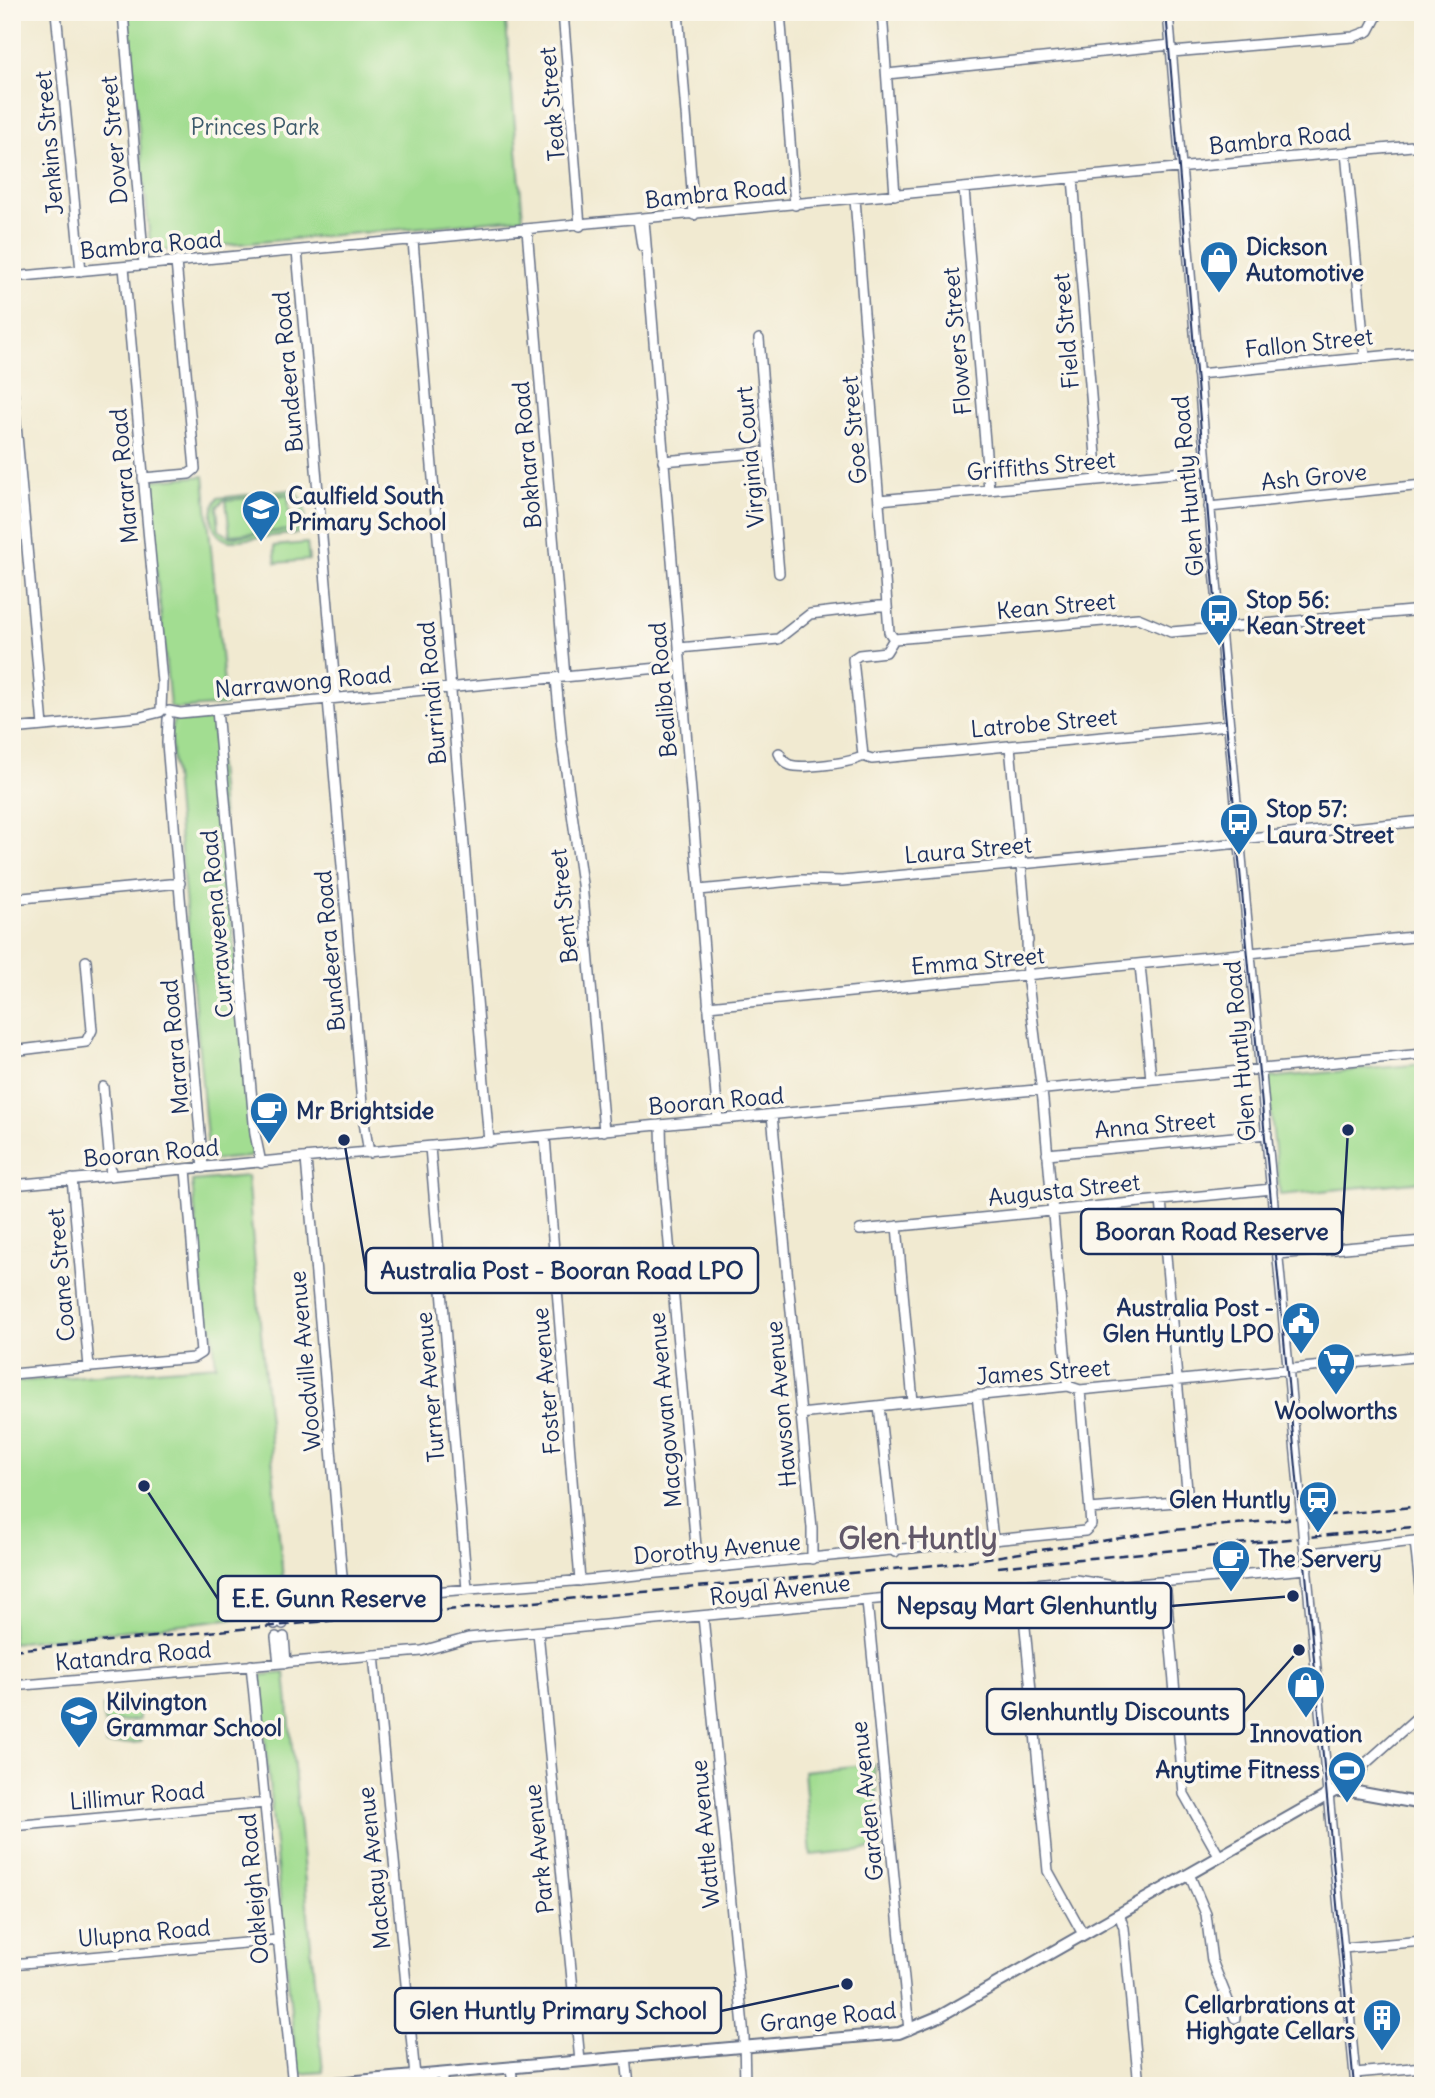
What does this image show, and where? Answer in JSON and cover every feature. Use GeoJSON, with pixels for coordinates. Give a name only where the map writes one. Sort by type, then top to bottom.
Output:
{"type":"FeatureCollection","features":[{"type":"Feature","properties":{"kind":"main road","name":"Grange Road"},"geometry":{"type":"LineString","coordinates":[[301,2086],[415,2076],[440,2080],[511,2067],[912,2029],[1328,1794],[1338,1790],[1351,1791],[1423,1804]]}},
{"type":"Feature","properties":{"kind":"street","name":"Jenkins Street"},"geometry":{"type":"LineString","coordinates":[[56,12],[81,271]]}},
{"type":"Feature","properties":{"kind":"street","name":"Dover Street"},"geometry":{"type":"LineString","coordinates":[[123,12],[144,265]]}},
{"type":"Feature","properties":{"kind":"street","name":"Teak Street"},"geometry":{"type":"LineString","coordinates":[[563,12],[582,225]]}},
{"type":"Feature","properties":{"kind":"street"},"geometry":{"type":"LineString","coordinates":[[678,12],[697,215]]}},
{"type":"Feature","properties":{"kind":"street"},"geometry":{"type":"LineString","coordinates":[[780,12],[797,204]]}},
{"type":"Feature","properties":{"kind":"street"},"geometry":{"type":"LineString","coordinates":[[882,12],[898,195]]}},
{"type":"Feature","properties":{"kind":"street","name":"Glen Huntly Road"},"geometry":{"type":"LineString","coordinates":[[1168,12],[1220,629],[1356,2086]]}},
{"type":"Feature","properties":{"kind":"street"},"geometry":{"type":"LineString","coordinates":[[887,74],[1171,48],[1353,37],[1368,31],[1379,12]]}},
{"type":"Feature","properties":{"kind":"street","name":"Bambra Road"},"geometry":{"type":"LineString","coordinates":[[12,277],[1423,145]]}},
{"type":"Feature","properties":{"kind":"street"},"geometry":{"type":"LineString","coordinates":[[1346,152],[1365,357]]}},
{"type":"Feature","properties":{"kind":"street","name":"Field Street"},"geometry":{"type":"LineString","coordinates":[[1073,178],[1098,480]]}},
{"type":"Feature","properties":{"kind":"street","name":"Flowers Street"},"geometry":{"type":"LineString","coordinates":[[964,189],[989,490]]}},
{"type":"Feature","properties":{"kind":"street","name":"Goe Street"},"geometry":{"type":"LineString","coordinates":[[855,199],[889,632],[894,639]]}},
{"type":"Feature","properties":{"kind":"street","name":"Bealiba Road"},"geometry":{"type":"LineString","coordinates":[[641,220],[718,1120]]}},
{"type":"Feature","properties":{"kind":"street","name":"Bokhara Road"},"geometry":{"type":"LineString","coordinates":[[527,230],[561,677]]}},
{"type":"Feature","properties":{"kind":"street","name":"Burrindi Road"},"geometry":{"type":"LineString","coordinates":[[413,241],[489,1142]]}},
{"type":"Feature","properties":{"kind":"street","name":"Bundeera Road"},"geometry":{"type":"LineString","coordinates":[[297,251],[366,1154]]}},
{"type":"Feature","properties":{"kind":"street"},"geometry":{"type":"LineString","coordinates":[[143,478],[189,474],[195,469],[176,262]]}},
{"type":"Feature","properties":{"kind":"street","name":"Marara Road"},"geometry":{"type":"LineString","coordinates":[[124,267],[206,1167]]}},
{"type":"Feature","properties":{"kind":"street","name":"Virginia Court"},"geometry":{"type":"LineString","coordinates":[[759,339],[779,573]]}},
{"type":"Feature","properties":{"kind":"street","name":"Fallon Street"},"geometry":{"type":"LineString","coordinates":[[1198,374],[1423,352]]}},
{"type":"Feature","properties":{"kind":"street"},"geometry":{"type":"LineString","coordinates":[[12,380],[43,726]]}},
{"type":"Feature","properties":{"kind":"street"},"geometry":{"type":"LineString","coordinates":[[663,461],[769,452]]}},
{"type":"Feature","properties":{"kind":"street","name":"Griffiths Street"},"geometry":{"type":"LineString","coordinates":[[879,500],[1206,470]]}},
{"type":"Feature","properties":{"kind":"street","name":"Ash Grove"},"geometry":{"type":"LineString","coordinates":[[1209,507],[1423,485]]}},
{"type":"Feature","properties":{"kind":"street"},"geometry":{"type":"LineString","coordinates":[[679,648],[778,639],[810,614],[887,605]]}},
{"type":"Feature","properties":{"kind":"street","name":"Kean Street"},"geometry":{"type":"LineString","coordinates":[[894,639],[1138,618],[1171,632],[1423,610]]}},
{"type":"Feature","properties":{"kind":"street"},"geometry":{"type":"LineString","coordinates":[[863,756],[853,662],[857,655],[883,652],[890,648],[894,639]]}},
{"type":"Feature","properties":{"kind":"street","name":"Narrawong Road"},"geometry":{"type":"LineString","coordinates":[[164,715],[680,666]]}},
{"type":"Feature","properties":{"kind":"street","name":"Bent Street"},"geometry":{"type":"LineString","coordinates":[[561,677],[562,743],[582,884],[604,1131]]}},
{"type":"Feature","properties":{"kind":"street","name":"Curraweena Road"},"geometry":{"type":"LineString","coordinates":[[217,710],[258,1163]]}},
{"type":"Feature","properties":{"kind":"street"},"geometry":{"type":"LineString","coordinates":[[12,729],[164,715]]}},
{"type":"Feature","properties":{"kind":"street","name":"Latrobe Street"},"geometry":{"type":"LineString","coordinates":[[779,753],[787,764],[797,766],[853,761],[863,756],[872,759],[1229,725]]}},
{"type":"Feature","properties":{"kind":"street"},"geometry":{"type":"LineString","coordinates":[[1010,746],[1068,1386]]}},
{"type":"Feature","properties":{"kind":"street","name":"Laura Street"},"geometry":{"type":"LineString","coordinates":[[699,890],[1020,864],[1423,821]]}},
{"type":"Feature","properties":{"kind":"street"},"geometry":{"type":"LineString","coordinates":[[12,899],[180,883]]}},
{"type":"Feature","properties":{"kind":"street","name":"Emma Street"},"geometry":{"type":"LineString","coordinates":[[708,1006],[1423,936]]}},
{"type":"Feature","properties":{"kind":"street"},"geometry":{"type":"LineString","coordinates":[[12,1051],[80,1045],[90,1037],[86,961]]}},
{"type":"Feature","properties":{"kind":"street"},"geometry":{"type":"LineString","coordinates":[[1140,965],[1151,1079]]}},
{"type":"Feature","properties":{"kind":"street","name":"Booran Road"},"geometry":{"type":"LineString","coordinates":[[12,1185],[1423,1054]]}},
{"type":"Feature","properties":{"kind":"street"},"geometry":{"type":"LineString","coordinates":[[103,1087],[111,1176]]}},
{"type":"Feature","properties":{"kind":"street","name":"Hawson Avenue"},"geometry":{"type":"LineString","coordinates":[[775,1115],[815,1559]]}},
{"type":"Feature","properties":{"kind":"street","name":"Macgowan Avenue"},"geometry":{"type":"LineString","coordinates":[[659,1126],[698,1569]]}},
{"type":"Feature","properties":{"kind":"street","name":"Anna Street"},"geometry":{"type":"LineString","coordinates":[[1047,1154],[1267,1134]]}},
{"type":"Feature","properties":{"kind":"street","name":"Foster Avenue"},"geometry":{"type":"LineString","coordinates":[[543,1137],[583,1580]]}},
{"type":"Feature","properties":{"kind":"street","name":"Turner Avenue"},"geometry":{"type":"LineString","coordinates":[[427,1148],[467,1589]]}},
{"type":"Feature","properties":{"kind":"street","name":"Woodville Avenue"},"geometry":{"type":"LineString","coordinates":[[306,1159],[348,1598]]}},
{"type":"Feature","properties":{"kind":"street"},"geometry":{"type":"LineString","coordinates":[[12,1374],[193,1358],[201,1353],[186,1169]]}},
{"type":"Feature","properties":{"kind":"street","name":"Coane Street"},"geometry":{"type":"LineString","coordinates":[[72,1179],[89,1367]]}},
{"type":"Feature","properties":{"kind":"street","name":"Augusta Street"},"geometry":{"type":"LineString","coordinates":[[860,1230],[1272,1189]]}},
{"type":"Feature","properties":{"kind":"street"},"geometry":{"type":"LineString","coordinates":[[1080,1390],[1090,1509],[1188,1501],[1161,1200]]}},
{"type":"Feature","properties":{"kind":"street"},"geometry":{"type":"LineString","coordinates":[[897,1226],[913,1402]]}},
{"type":"Feature","properties":{"kind":"street"},"geometry":{"type":"LineString","coordinates":[[1278,1254],[1423,1241]]}},
{"type":"Feature","properties":{"kind":"street","name":"James Street"},"geometry":{"type":"LineString","coordinates":[[800,1413],[1068,1386],[1080,1390],[1423,1356]]}},
{"type":"Feature","properties":{"kind":"street"},"geometry":{"type":"LineString","coordinates":[[978,1395],[993,1540]]}},
{"type":"Feature","properties":{"kind":"street"},"geometry":{"type":"LineString","coordinates":[[879,1406],[895,1552]]}},
{"type":"Feature","properties":{"kind":"street","name":"Dorothy Avenue"},"geometry":{"type":"LineString","coordinates":[[348,1598],[895,1552],[1085,1531],[1091,1525],[1090,1509]]}},
{"type":"Feature","properties":{"kind":"street"},"geometry":{"type":"LineString","coordinates":[[1306,1558],[1319,1552],[1419,1541],[1423,1616]]}},
{"type":"Feature","properties":{"kind":"street","name":"Royal Avenue"},"geometry":{"type":"LineString","coordinates":[[254,1665],[429,1650],[468,1638],[1021,1585],[1076,1580],[1114,1586],[1307,1569]]}},
{"type":"Feature","properties":{"kind":"street"},"geometry":{"type":"LineString","coordinates":[[1165,1581],[1184,1794],[1219,1856]]}},
{"type":"Feature","properties":{"kind":"street"},"geometry":{"type":"LineString","coordinates":[[1021,1585],[1048,1871],[1083,1934]]}},
{"type":"Feature","properties":{"kind":"street"},"geometry":{"type":"LineString","coordinates":[[279,1624],[299,1603],[348,1598]]}},
{"type":"Feature","properties":{"kind":"street","name":"Garden Avenue"},"geometry":{"type":"LineString","coordinates":[[867,1601],[906,1998],[912,2029]]}},
{"type":"Feature","properties":{"kind":"street","name":"Wattle Avenue"},"geometry":{"type":"LineString","coordinates":[[703,1616],[746,2086]]}},
{"type":"Feature","properties":{"kind":"street","name":"Park Avenue"},"geometry":{"type":"LineString","coordinates":[[538,1632],[580,2061]]}},
{"type":"Feature","properties":{"kind":"street"},"geometry":{"type":"LineString","coordinates":[[280,1637],[282,1663]]}},
{"type":"Feature","properties":{"kind":"street","name":"Mackay Avenue"},"geometry":{"type":"LineString","coordinates":[[374,1655],[415,2076]]}},
{"type":"Feature","properties":{"kind":"street","name":"Katandra Road"},"geometry":{"type":"LineString","coordinates":[[12,1686],[254,1665]]}},
{"type":"Feature","properties":{"kind":"street","name":"Oakleigh Road"},"geometry":{"type":"LineString","coordinates":[[254,1665],[293,2086]]}},
{"type":"Feature","properties":{"kind":"street"},"geometry":{"type":"LineString","coordinates":[[1351,1791],[1365,1764],[1423,1712]]}},
{"type":"Feature","properties":{"kind":"street","name":"Lillimur Road"},"geometry":{"type":"LineString","coordinates":[[12,1826],[266,1803]]}},
{"type":"Feature","properties":{"kind":"street"},"geometry":{"type":"LineString","coordinates":[[1189,1874],[1206,1914],[1212,1961],[1235,2018]]}},
{"type":"Feature","properties":{"kind":"street"},"geometry":{"type":"LineString","coordinates":[[1119,1914],[1124,1928],[1139,2086]]}},
{"type":"Feature","properties":{"kind":"street","name":"Ulupna Road"},"geometry":{"type":"LineString","coordinates":[[12,1964],[278,1940]]}},
{"type":"Feature","properties":{"kind":"street"},"geometry":{"type":"LineString","coordinates":[[1343,1948],[1423,1941]]}},
{"type":"Feature","properties":{"kind":"street"},"geometry":{"type":"LineString","coordinates":[[626,2057],[629,2086]]}},
{"type":"Feature","properties":{"kind":"street"},"geometry":{"type":"LineString","coordinates":[[511,2067],[513,2086]]}},
{"type":"Feature","properties":{"kind":"street"},"geometry":{"type":"LineString","coordinates":[[1355,2073],[1423,2067]]}},
{"type":"Feature","properties":{"kind":"green space","name":"Princes Park"},"geometry":{"type":"Polygon","coordinates":[[[127,12],[505,12],[523,218],[151,252],[127,12]]]}},
{"type":"Feature","properties":{"kind":"green space"},"geometry":{"type":"Polygon","coordinates":[[[204,476],[226,705],[175,709],[170,706],[148,486],[154,480],[204,476]]]}},
{"type":"Feature","properties":{"kind":"green space"},"geometry":{"type":"Polygon","coordinates":[[[291,490],[303,503],[304,522],[299,533],[231,541],[219,535],[213,524],[213,510],[218,498],[291,490]],[[288,494],[224,500],[217,507],[219,530],[230,537],[297,529],[301,520],[299,501],[288,494]]]}},
{"type":"Feature","properties":{"kind":"green space"},"geometry":{"type":"Polygon","coordinates":[[[288,495],[291,530],[230,535],[226,500],[288,495]]]}},
{"type":"Feature","properties":{"kind":"green space"},"geometry":{"type":"Polygon","coordinates":[[[307,543],[309,560],[276,563],[274,546],[307,543]]]}},
{"type":"Feature","properties":{"kind":"green space"},"geometry":{"type":"Polygon","coordinates":[[[208,715],[214,723],[253,1153],[249,1157],[213,1160],[208,1149],[170,732],[174,720],[208,715]]]}},
{"type":"Feature","properties":{"kind":"green space"},"geometry":{"type":"Polygon","coordinates":[[[1423,1064],[1423,1181],[1280,1195],[1267,1078],[1423,1064]]]}},
{"type":"Feature","properties":{"kind":"green space"},"geometry":{"type":"Polygon","coordinates":[[[247,1176],[284,1591],[263,1615],[12,1643],[12,1382],[216,1365],[212,1327],[206,1327],[192,1181],[247,1176]]]}},
{"type":"Feature","properties":{"kind":"green space"},"geometry":{"type":"Polygon","coordinates":[[[285,1673],[323,2072],[297,2074],[260,1688],[262,1675],[285,1673]]]}},
{"type":"Feature","properties":{"kind":"green space"},"geometry":{"type":"Polygon","coordinates":[[[138,1703],[139,1720],[104,1723],[103,1706],[138,1703]]]}},
{"type":"Feature","properties":{"kind":"green space"},"geometry":{"type":"Polygon","coordinates":[[[139,1725],[141,1742],[106,1745],[105,1728],[139,1725]]]}},
{"type":"Feature","properties":{"kind":"green space"},"geometry":{"type":"Polygon","coordinates":[[[874,1764],[882,1848],[811,1855],[804,1771],[874,1764]]]}},
{"type":"Feature","properties":{"kind":"tram line"},"geometry":{"type":"LineString","coordinates":[[1166,12],[1219,647],[1354,2086]]}},
{"type":"Feature","properties":{"kind":"railway"},"geometry":{"type":"LineString","coordinates":[[12,1650],[948,1564],[1174,1530],[1423,1506]]}},
{"type":"Feature","properties":{"kind":"railway"},"geometry":{"type":"LineString","coordinates":[[998,1567],[1423,1526]]}},
{"type":"Feature","properties":{"kind":"place","name":"Dickson Automotive"},"geometry":{"type":"Point","coordinates":[1219,294]}},
{"type":"Feature","properties":{"kind":"place","name":"Caulfield South Primary School"},"geometry":{"type":"Point","coordinates":[261,543]}},
{"type":"Feature","properties":{"kind":"place","name":"Stop 56: Kean Street"},"geometry":{"type":"Point","coordinates":[1219,647]}},
{"type":"Feature","properties":{"kind":"place","name":"Stop 57: Laura Street"},"geometry":{"type":"Point","coordinates":[1239,856]}},
{"type":"Feature","properties":{"kind":"place","name":"Booran Road Reserve"},"geometry":{"type":"Point","coordinates":[1348,1130]}},
{"type":"Feature","properties":{"kind":"place","name":"Australia Post - Booran Road LPO"},"geometry":{"type":"Point","coordinates":[344,1140]}},
{"type":"Feature","properties":{"kind":"place","name":"Mr Brightside"},"geometry":{"type":"Point","coordinates":[269,1145]}},
{"type":"Feature","properties":{"kind":"place","name":"Australia Post - Glen Huntly LPO"},"geometry":{"type":"Point","coordinates":[1301,1355]}},
{"type":"Feature","properties":{"kind":"place","name":"Woolworths"},"geometry":{"type":"Point","coordinates":[1336,1396]}},
{"type":"Feature","properties":{"kind":"place","name":"E.E. Gunn Reserve"},"geometry":{"type":"Point","coordinates":[144,1486]}},
{"type":"Feature","properties":{"kind":"place","name":"Glen Huntly"},"geometry":{"type":"Point","coordinates":[1318,1534]}},
{"type":"Feature","properties":{"kind":"place","name":"The Servery"},"geometry":{"type":"Point","coordinates":[1231,1593]}},
{"type":"Feature","properties":{"kind":"place","name":"Nepsay Mart Glenhuntly"},"geometry":{"type":"Point","coordinates":[1293,1596]}},
{"type":"Feature","properties":{"kind":"place","name":"Glenhuntly Discounts"},"geometry":{"type":"Point","coordinates":[1299,1650]}},
{"type":"Feature","properties":{"kind":"place","name":"Innovation"},"geometry":{"type":"Point","coordinates":[1306,1719]}},
{"type":"Feature","properties":{"kind":"place","name":"Kilvington Grammar School"},"geometry":{"type":"Point","coordinates":[79,1749]}},
{"type":"Feature","properties":{"kind":"place","name":"Anytime Fitness"},"geometry":{"type":"Point","coordinates":[1347,1804]}},
{"type":"Feature","properties":{"kind":"place","name":"Glen Huntly Primary School"},"geometry":{"type":"Point","coordinates":[847,1984]}},
{"type":"Feature","properties":{"kind":"place","name":"Cellarbrations at Highgate Cellars"},"geometry":{"type":"Point","coordinates":[1382,2052]}},
{"type":"Feature","properties":{"kind":"district","name":"Glen Huntly"},"geometry":{"type":"Point","coordinates":[918,1539]}}]}
